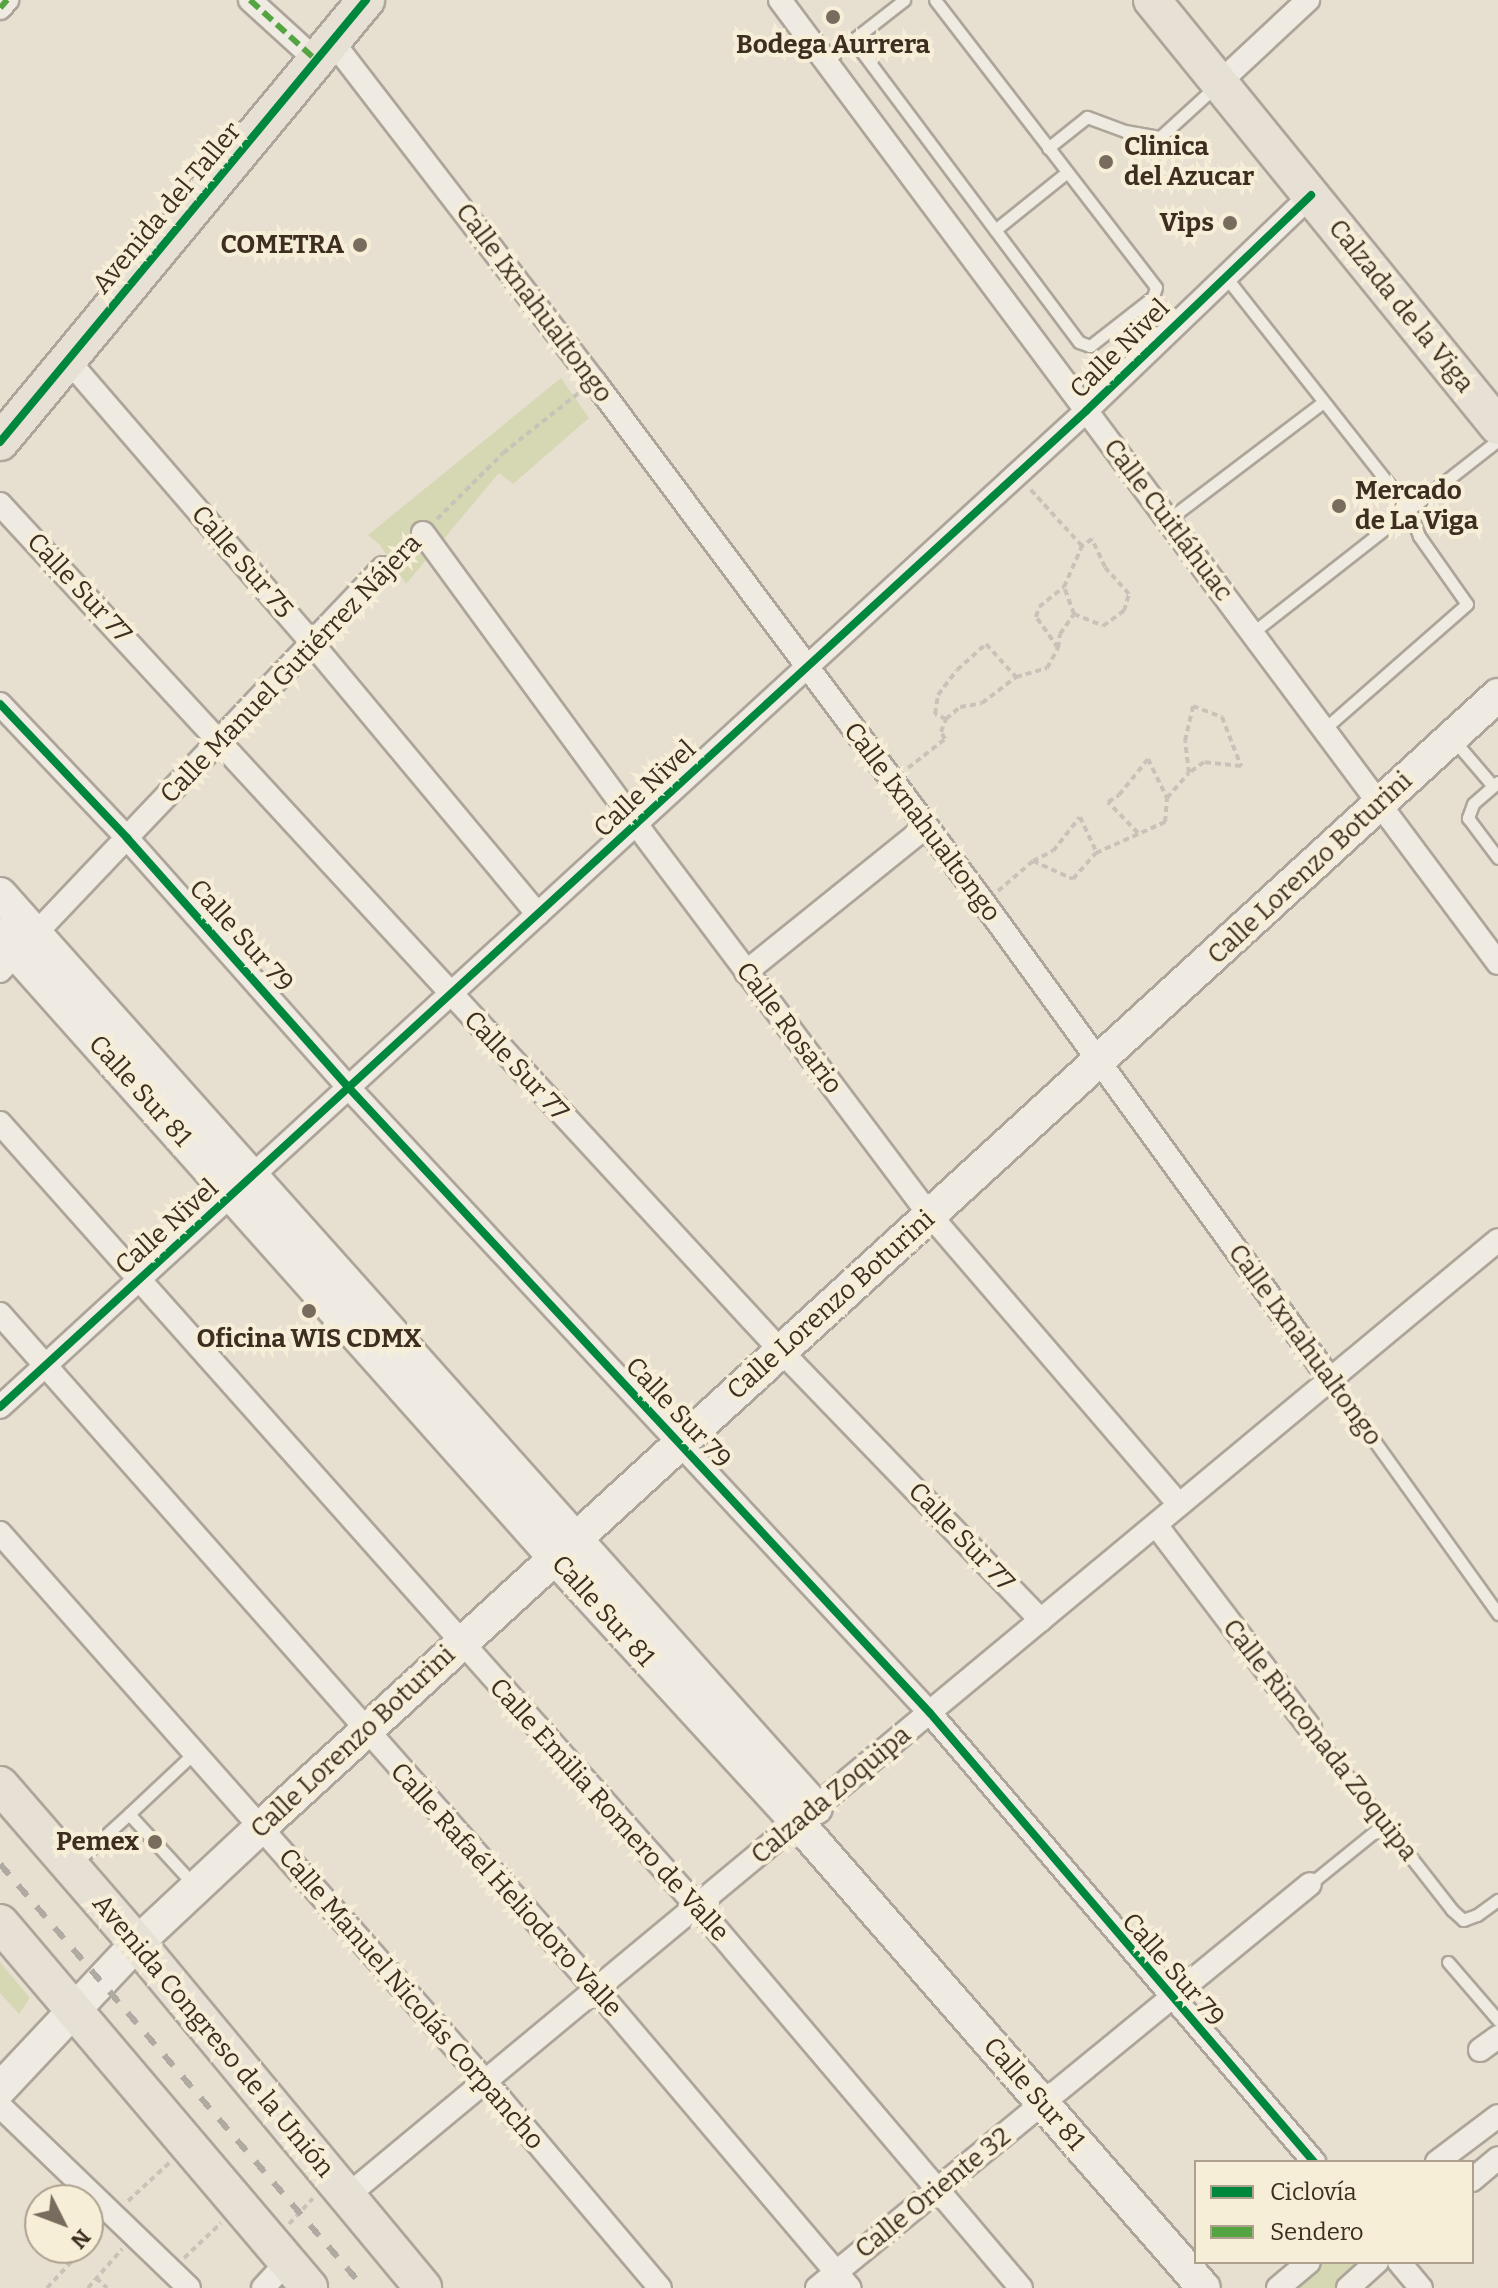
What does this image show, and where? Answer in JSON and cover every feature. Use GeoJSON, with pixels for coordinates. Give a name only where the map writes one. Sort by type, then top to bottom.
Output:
{"type":"FeatureCollection","features":[{"type":"Feature","properties":{"kind":"main road","name":"Avenida del Taller"},"geometry":{"type":"LineString","coordinates":[[0,442],[366,0]]}},
{"type":"Feature","properties":{"kind":"main road","name":"Calzada de la Viga"},"geometry":{"type":"LineString","coordinates":[[1152,0],[1498,426]]}},
{"type":"Feature","properties":{"kind":"main road","name":"Calle Lorenzo Boturini"},"geometry":{"type":"LineString","coordinates":[[0,2089],[137,1943],[364,1731],[1498,695]]}},
{"type":"Feature","properties":{"kind":"main road","name":"Calle Sur 81"},"geometry":{"type":"LineString","coordinates":[[0,894],[13,949],[242,1186],[807,1816],[1043,2104],[1204,2288]]}},
{"type":"Feature","properties":{"kind":"main road","name":"Avenida Congreso de la Unión"},"geometry":{"type":"LineString","coordinates":[[0,1785],[137,1943],[423,2288]]}},
{"type":"Feature","properties":{"kind":"main road"},"geometry":{"type":"LineString","coordinates":[[0,1923],[239,2206],[282,2270]]}},
{"type":"Feature","properties":{"kind":"street"},"geometry":{"type":"LineString","coordinates":[[0,8],[7,0]]}},
{"type":"Feature","properties":{"kind":"street","name":"Calle Ixnahualtongo"},"geometry":{"type":"LineString","coordinates":[[250,0],[324,50],[594,381],[984,903],[1330,1379]]}},
{"type":"Feature","properties":{"kind":"street","name":"Calle Cuitláhuac"},"geometry":{"type":"LineString","coordinates":[[780,0],[1498,963]]}},
{"type":"Feature","properties":{"kind":"street"},"geometry":{"type":"LineString","coordinates":[[1219,83],[1308,0]]}},
{"type":"Feature","properties":{"kind":"street","name":"Calle Nivel"},"geometry":{"type":"LineString","coordinates":[[0,1407],[1086,411],[1223,275],[1311,195]]}},
{"type":"Feature","properties":{"kind":"street","name":"Calle Sur 75"},"geometry":{"type":"LineString","coordinates":[[67,359],[311,642],[538,914]]}},
{"type":"Feature","properties":{"kind":"street","name":"Calle Sur 77"},"geometry":{"type":"LineString","coordinates":[[0,504],[781,1351],[1041,1620]]}},
{"type":"Feature","properties":{"kind":"street","name":"Calle Rosario"},"geometry":{"type":"LineString","coordinates":[[423,533],[746,972],[930,1215],[1179,1505]]}},
{"type":"Feature","properties":{"kind":"street","name":"Calle Manuel Gutiérrez Nájera"},"geometry":{"type":"LineString","coordinates":[[13,949],[127,838],[383,568]]}},
{"type":"Feature","properties":{"kind":"street","name":"Calle Sur 79"},"geometry":{"type":"LineString","coordinates":[[0,704],[127,838],[349,1088],[930,1713],[1171,1999],[1312,2160]]}},
{"type":"Feature","properties":{"kind":"street"},"geometry":{"type":"LineString","coordinates":[[746,972],[926,827]]}},
{"type":"Feature","properties":{"kind":"street","name":"Calle Emilia Romero de Valle"},"geometry":{"type":"LineString","coordinates":[[0,1123],[697,1906],[1021,2288]]}},
{"type":"Feature","properties":{"kind":"street","name":"Calzada Zoquipa"},"geometry":{"type":"LineString","coordinates":[[339,2187],[485,2081],[1498,1240]]}},
{"type":"Feature","properties":{"kind":"street","name":"Calle Rafaél Heliodoro Valle"},"geometry":{"type":"LineString","coordinates":[[0,1314],[364,1731],[596,1989],[844,2280]]}},
{"type":"Feature","properties":{"kind":"street","name":"Calle Rinconada Zoquipa"},"geometry":{"type":"LineString","coordinates":[[1156,1525],[1310,1728]]}},
{"type":"Feature","properties":{"kind":"street","name":"Calle Manuel Nicolás Corpancho"},"geometry":{"type":"LineString","coordinates":[[0,1533],[485,2081],[660,2288]]}},
{"type":"Feature","properties":{"kind":"street","name":"Calle Oriente 32"},"geometry":{"type":"LineString","coordinates":[[817,2288],[844,2280],[938,2190],[1310,1884]]}},
{"type":"Feature","properties":{"kind":"street"},"geometry":{"type":"LineString","coordinates":[[0,2106],[189,2288]]}},
{"type":"Feature","properties":{"kind":"street"},"geometry":{"type":"LineString","coordinates":[[1440,2160],[1498,2116]]}},
{"type":"Feature","properties":{"kind":"street"},"geometry":{"type":"LineString","coordinates":[[1474,2178],[1498,2158]]}},
{"type":"Feature","properties":{"kind":"street"},"geometry":{"type":"LineString","coordinates":[[1278,2288],[1307,2264]]}},
{"type":"Feature","properties":{"kind":"street"},"geometry":{"type":"LineString","coordinates":[[1348,2288],[1375,2264]]}},
{"type":"Feature","properties":{"kind":"street"},"geometry":{"type":"LineString","coordinates":[[1401,2264],[1421,2288]]}},
{"type":"Feature","properties":{"kind":"lane"},"geometry":{"type":"LineString","coordinates":[[826,61],[904,0]]}},
{"type":"Feature","properties":{"kind":"lane"},"geometry":{"type":"LineString","coordinates":[[853,40],[1082,346],[1090,346],[1153,297],[1156,287],[935,0]]}},
{"type":"Feature","properties":{"kind":"lane"},"geometry":{"type":"LineString","coordinates":[[1048,148],[1087,117],[1125,131],[1160,137],[1219,83]]}},
{"type":"Feature","properties":{"kind":"lane"},"geometry":{"type":"LineString","coordinates":[[995,230],[1066,173]]}},
{"type":"Feature","properties":{"kind":"lane"},"geometry":{"type":"LineString","coordinates":[[1223,275],[1409,510],[1419,536],[1467,604],[1324,729]]}},
{"type":"Feature","properties":{"kind":"lane"},"geometry":{"type":"LineString","coordinates":[[1169,519],[1323,402]]}},
{"type":"Feature","properties":{"kind":"lane"},"geometry":{"type":"LineString","coordinates":[[1252,633],[1498,440]]}},
{"type":"Feature","properties":{"kind":"lane"},"geometry":{"type":"LineString","coordinates":[[1452,738],[1496,784],[1473,804],[1468,818],[1498,858]]}},
{"type":"Feature","properties":{"kind":"lane","name":"Calle Ixnahualtongo"},"geometry":{"type":"LineString","coordinates":[[1330,1379],[1498,1614]]}},
{"type":"Feature","properties":{"kind":"lane","name":"Calle Rinconada Zoquipa"},"geometry":{"type":"LineString","coordinates":[[1310,1728],[1463,1920],[1477,1915],[1498,1900]]}},
{"type":"Feature","properties":{"kind":"lane"},"geometry":{"type":"LineString","coordinates":[[71,1867],[195,1752]]}},
{"type":"Feature","properties":{"kind":"lane"},"geometry":{"type":"LineString","coordinates":[[129,1814],[196,1888]]}},
{"type":"Feature","properties":{"kind":"lane","name":"Calle Oriente 32"},"geometry":{"type":"LineString","coordinates":[[1310,1884],[1384,1824]]}},
{"type":"Feature","properties":{"kind":"lane"},"geometry":{"type":"LineString","coordinates":[[1448,1962],[1498,2020]]}},
{"type":"Feature","properties":{"kind":"path"},"geometry":{"type":"LineString","coordinates":[[1018,473],[1082,546]]}},
{"type":"Feature","properties":{"kind":"path"},"geometry":{"type":"LineString","coordinates":[[1058,648],[1036,617],[1039,607],[1064,587],[1082,546],[1092,539],[1105,567],[1129,594],[1124,611],[1103,626],[1074,614],[1064,587]]}},
{"type":"Feature","properties":{"kind":"path"},"geometry":{"type":"LineString","coordinates":[[891,780],[945,739],[941,732],[946,719],[960,707],[982,703],[1016,677],[1047,668],[1058,648],[1060,634],[1074,614]]}},
{"type":"Feature","properties":{"kind":"path"},"geometry":{"type":"LineString","coordinates":[[946,719],[935,714],[938,695],[957,670],[986,644],[1016,677]]}},
{"type":"Feature","properties":{"kind":"path"},"geometry":{"type":"LineString","coordinates":[[1167,798],[1189,773],[1204,762],[1241,766],[1222,717],[1193,706],[1185,741],[1189,773]]}},
{"type":"Feature","properties":{"kind":"path"},"geometry":{"type":"LineString","coordinates":[[1033,861],[1073,879],[1096,853],[1165,822],[1167,798],[1148,759],[1119,795],[1108,802],[1139,833]]}},
{"type":"Feature","properties":{"kind":"path"},"geometry":{"type":"LineString","coordinates":[[984,903],[1033,861],[1053,851],[1080,817],[1096,853]]}},
{"type":"Feature","properties":{"kind":"path"},"geometry":{"type":"LineString","coordinates":[[104,2226],[188,2145]]}},
{"type":"Feature","properties":{"kind":"path"},"geometry":{"type":"LineString","coordinates":[[282,2270],[339,2187]]}},
{"type":"Feature","properties":{"kind":"path"},"geometry":{"type":"LineString","coordinates":[[170,2270],[239,2206]]}},
{"type":"Feature","properties":{"kind":"path"},"geometry":{"type":"LineString","coordinates":[[88,2288],[134,2235]]}},
{"type":"Feature","properties":{"kind":"path"},"geometry":{"type":"LineString","coordinates":[[47,2288],[69,2264]]}},
{"type":"Feature","properties":{"kind":"path"},"geometry":{"type":"LineString","coordinates":[[96,2278],[107,2288]]}},
{"type":"Feature","properties":{"kind":"green space"},"geometry":{"type":"Polygon","coordinates":[[[561,378],[589,418],[513,484],[499,473],[406,584],[380,545],[368,535],[561,378]]]}},
{"type":"Feature","properties":{"kind":"green space"},"geometry":{"type":"Polygon","coordinates":[[[0,1962],[30,1998],[19,2014],[0,1993],[0,1962]]]}},
{"type":"Feature","properties":{"kind":"green space"},"geometry":{"type":"Polygon","coordinates":[[[1318,2264],[1365,2264],[1336,2288],[1290,2288],[1318,2264]]]}},
{"type":"Feature","properties":{"kind":"railway"},"geometry":{"type":"LineString","coordinates":[[0,1864],[364,2288]]}},
{"type":"Feature","properties":{"kind":"marked path"},"geometry":{"type":"LineString","coordinates":[[0,8],[7,0]]}},
{"type":"Feature","properties":{"kind":"marked path"},"geometry":{"type":"LineString","coordinates":[[250,0],[316,60]]}},
{"type":"Feature","properties":{"kind":"cycle path"},"geometry":{"type":"LineString","coordinates":[[0,442],[366,0]]}},
{"type":"Feature","properties":{"kind":"cycle path"},"geometry":{"type":"LineString","coordinates":[[0,1407],[1086,411],[1311,195]]}},
{"type":"Feature","properties":{"kind":"cycle path"},"geometry":{"type":"LineString","coordinates":[[0,704],[127,838],[349,1088],[930,1713],[1312,2160]]}},
{"type":"Feature","properties":{"kind":"place","name":"Bodega Aurrera"},"geometry":{"type":"Point","coordinates":[833,17]}},
{"type":"Feature","properties":{"kind":"place","name":"Clinica del Azucar"},"geometry":{"type":"Point","coordinates":[1106,162]}},
{"type":"Feature","properties":{"kind":"place","name":"Vips"},"geometry":{"type":"Point","coordinates":[1230,223]}},
{"type":"Feature","properties":{"kind":"place","name":"COMETRA"},"geometry":{"type":"Point","coordinates":[360,245]}},
{"type":"Feature","properties":{"kind":"place","name":"Mercado de La Viga"},"geometry":{"type":"Point","coordinates":[1339,506]}},
{"type":"Feature","properties":{"kind":"place","name":"Oficina WIS CDMX"},"geometry":{"type":"Point","coordinates":[309,1311]}},
{"type":"Feature","properties":{"kind":"place","name":"Pemex"},"geometry":{"type":"Point","coordinates":[155,1842]}}]}
